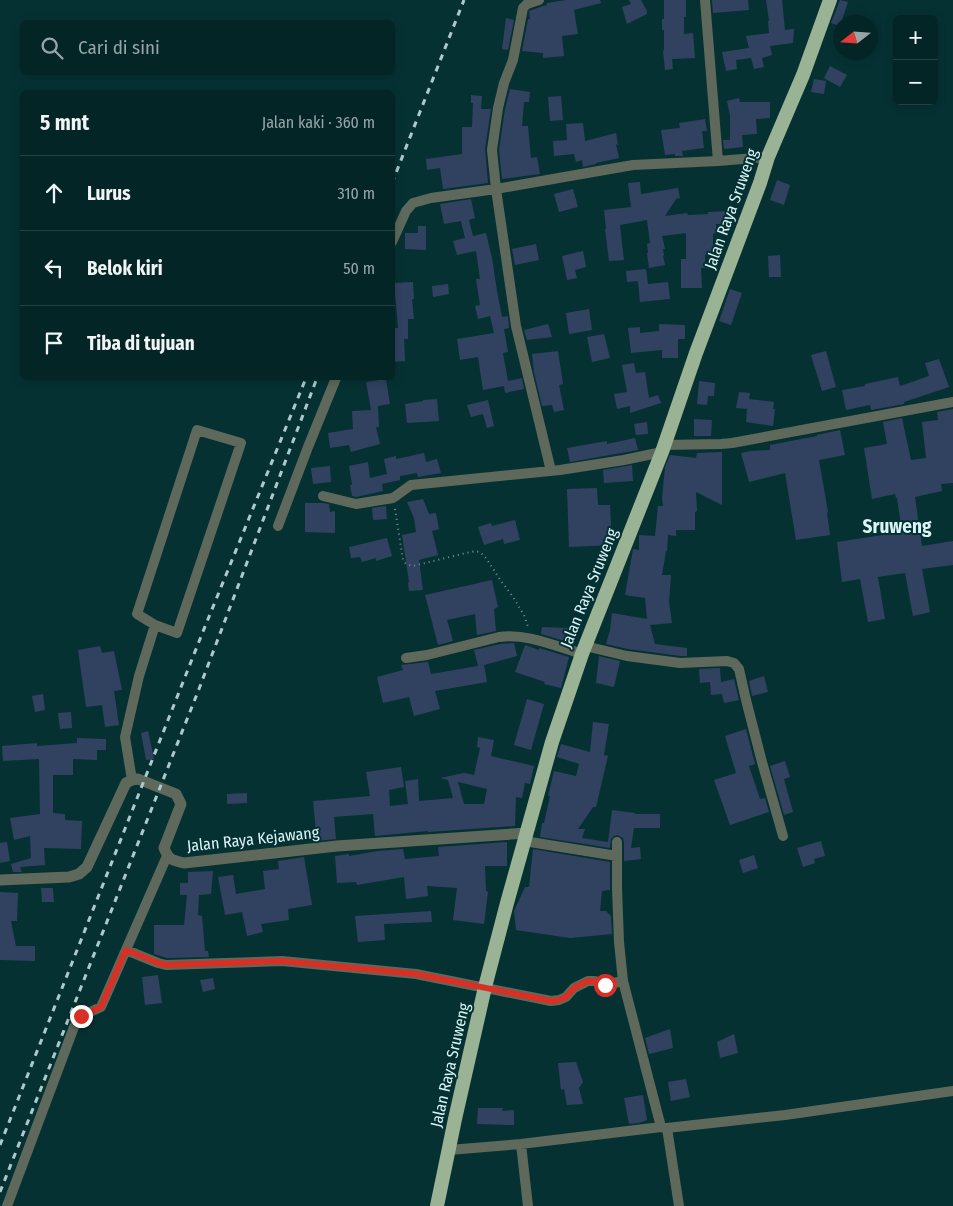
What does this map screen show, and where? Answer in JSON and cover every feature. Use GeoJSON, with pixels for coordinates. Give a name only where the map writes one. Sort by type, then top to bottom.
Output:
{"type":"FeatureCollection","features":[{"type":"Feature","properties":{"kind":"highway","name":"Jalan Raya Sruweng"},"geometry":{"type":"LineString","coordinates":[[438,1206],[485,987],[552,742],[583,650],[663,448],[768,157],[803,75],[830,0]]}},
{"type":"Feature","properties":{"kind":"street"},"geometry":{"type":"LineString","coordinates":[[539,0],[527,4],[523,8],[513,60],[504,83],[498,108],[492,150],[516,326],[551,471]]}},
{"type":"Feature","properties":{"kind":"street"},"geometry":{"type":"LineString","coordinates":[[706,0],[718,161]]}},
{"type":"Feature","properties":{"kind":"street"},"geometry":{"type":"LineString","coordinates":[[395,235],[406,211],[413,203],[431,198],[496,189],[633,165],[768,157]]}},
{"type":"Feature","properties":{"kind":"street"},"geometry":{"type":"LineString","coordinates":[[278,526],[335,380]]}},
{"type":"Feature","properties":{"kind":"street"},"geometry":{"type":"LineString","coordinates":[[323,496],[356,504],[393,498],[411,485],[577,468],[624,460],[663,448],[732,443],[953,402]]}},
{"type":"Feature","properties":{"kind":"street"},"geometry":{"type":"LineString","coordinates":[[197,430],[241,443],[177,633],[155,626],[137,614],[197,430]]}},
{"type":"Feature","properties":{"kind":"street"},"geometry":{"type":"LineString","coordinates":[[0,880],[69,877],[79,874],[87,867],[126,783],[132,780],[125,737],[138,676],[155,626]]}},
{"type":"Feature","properties":{"kind":"street"},"geometry":{"type":"LineString","coordinates":[[406,658],[427,655],[507,636],[532,639],[583,650],[680,663],[727,661],[734,663],[739,669],[783,836]]}},
{"type":"Feature","properties":{"kind":"street","name":"Jalan Raya Kejawang"},"geometry":{"type":"LineString","coordinates":[[132,780],[144,780],[176,794],[180,799],[181,804],[164,848],[167,856],[173,861],[184,863],[337,846],[526,837]]}},
{"type":"Feature","properties":{"kind":"street"},"geometry":{"type":"LineString","coordinates":[[526,837],[617,856]]}},
{"type":"Feature","properties":{"kind":"street"},"geometry":{"type":"LineString","coordinates":[[617,842],[619,942],[623,981],[664,1127],[679,1206]]}},
{"type":"Feature","properties":{"kind":"street"},"geometry":{"type":"LineString","coordinates":[[7,1206],[74,1027],[81,1016],[101,1007],[167,856]]}},
{"type":"Feature","properties":{"kind":"street"},"geometry":{"type":"LineString","coordinates":[[126,950],[166,965],[282,961],[416,974],[551,1001],[566,997],[574,988],[588,981],[595,981],[605,985],[623,981]]}},
{"type":"Feature","properties":{"kind":"street"},"geometry":{"type":"LineString","coordinates":[[449,1150],[785,1115],[953,1091]]}},
{"type":"Feature","properties":{"kind":"street"},"geometry":{"type":"LineString","coordinates":[[521,1144],[528,1206]]}},
{"type":"Feature","properties":{"kind":"path"},"geometry":{"type":"LineString","coordinates":[[393,498],[403,560],[406,564],[413,566],[476,551],[481,553],[524,615],[532,639]]}},
{"type":"Feature","properties":{"kind":"building"},"geometry":{"type":"Polygon","coordinates":[[[566,0],[600,0],[601,3],[574,10],[578,34],[562,36],[564,56],[543,58],[543,53],[522,51],[528,19],[530,19],[529,11],[547,5],[547,3],[566,0]]]}},
{"type":"Feature","properties":{"kind":"building"},"geometry":{"type":"Polygon","coordinates":[[[629,0],[641,0],[647,14],[627,24],[622,7],[631,4],[629,0]]]}},
{"type":"Feature","properties":{"kind":"building"},"geometry":{"type":"Polygon","coordinates":[[[664,0],[686,0],[684,34],[693,33],[695,58],[672,59],[673,69],[665,70],[663,51],[664,30],[662,30],[664,0]]]}},
{"type":"Feature","properties":{"kind":"building"},"geometry":{"type":"Polygon","coordinates":[[[712,0],[748,0],[749,10],[713,13],[712,0]]]}},
{"type":"Feature","properties":{"kind":"building"},"geometry":{"type":"Polygon","coordinates":[[[766,0],[782,0],[785,30],[794,29],[793,43],[770,46],[772,55],[762,58],[764,67],[754,69],[751,58],[736,60],[737,69],[726,71],[722,52],[749,48],[746,36],[769,33],[766,0]]]}},
{"type":"Feature","properties":{"kind":"building"},"geometry":{"type":"Polygon","coordinates":[[[840,0],[848,2],[844,15],[834,15],[840,0]]]}},
{"type":"Feature","properties":{"kind":"building"},"geometry":{"type":"Polygon","coordinates":[[[506,18],[514,20],[508,50],[502,49],[506,18]]]}},
{"type":"Feature","properties":{"kind":"building"},"geometry":{"type":"Polygon","coordinates":[[[830,66],[847,75],[840,87],[824,78],[830,66]]]}},
{"type":"Feature","properties":{"kind":"building"},"geometry":{"type":"Polygon","coordinates":[[[814,79],[826,81],[824,94],[811,92],[814,79]]]}},
{"type":"Feature","properties":{"kind":"building"},"geometry":{"type":"Polygon","coordinates":[[[510,89],[530,92],[529,102],[524,102],[522,126],[528,126],[531,158],[537,157],[540,174],[502,179],[499,150],[510,89]]]}},
{"type":"Feature","properties":{"kind":"building"},"geometry":{"type":"Polygon","coordinates":[[[471,95],[482,96],[481,109],[491,109],[485,149],[488,183],[443,189],[440,168],[427,170],[426,159],[462,154],[462,127],[472,127],[473,103],[471,103],[471,95]]]}},
{"type":"Feature","properties":{"kind":"building"},"geometry":{"type":"Polygon","coordinates":[[[561,96],[563,120],[550,121],[548,97],[561,96]]]}},
{"type":"Feature","properties":{"kind":"building"},"geometry":{"type":"Polygon","coordinates":[[[739,98],[740,102],[770,102],[770,118],[756,119],[757,134],[742,135],[743,147],[724,149],[723,140],[730,140],[730,116],[727,101],[739,98]]]}},
{"type":"Feature","properties":{"kind":"building"},"geometry":{"type":"Polygon","coordinates":[[[705,119],[707,131],[702,131],[704,148],[682,151],[683,156],[675,156],[675,154],[665,155],[661,130],[680,128],[679,123],[705,119]]]}},
{"type":"Feature","properties":{"kind":"building"},"geometry":{"type":"Polygon","coordinates":[[[583,123],[585,141],[616,133],[619,158],[583,167],[582,160],[576,162],[574,154],[554,156],[553,141],[567,140],[566,124],[583,123]]]}},
{"type":"Feature","properties":{"kind":"building"},"geometry":{"type":"Polygon","coordinates":[[[777,180],[790,185],[784,205],[770,200],[777,180]]]}},
{"type":"Feature","properties":{"kind":"building"},"geometry":{"type":"Polygon","coordinates":[[[640,182],[641,194],[678,188],[680,198],[676,199],[665,216],[732,211],[732,224],[716,224],[716,233],[713,234],[713,255],[705,255],[705,268],[701,268],[702,288],[681,288],[681,259],[686,259],[686,233],[662,236],[665,249],[663,249],[663,256],[665,265],[649,268],[647,244],[650,243],[647,220],[620,225],[624,260],[609,261],[604,210],[631,207],[628,183],[640,182]]]}},
{"type":"Feature","properties":{"kind":"building"},"geometry":{"type":"Polygon","coordinates":[[[573,189],[578,207],[559,212],[554,194],[573,189]]]}},
{"type":"Feature","properties":{"kind":"building"},"geometry":{"type":"Polygon","coordinates":[[[471,199],[475,218],[469,220],[473,236],[486,233],[502,317],[508,316],[509,328],[504,329],[508,352],[503,353],[508,381],[522,378],[524,389],[505,393],[504,386],[483,390],[478,357],[460,360],[457,339],[494,333],[490,316],[478,319],[475,306],[480,305],[476,279],[480,279],[476,251],[457,255],[453,241],[465,238],[461,221],[444,224],[440,204],[471,199]]]}},
{"type":"Feature","properties":{"kind":"building"},"geometry":{"type":"Polygon","coordinates":[[[418,226],[426,226],[426,250],[405,249],[405,233],[418,233],[418,226]]]}},
{"type":"Feature","properties":{"kind":"building"},"geometry":{"type":"Polygon","coordinates":[[[536,244],[539,260],[515,265],[512,249],[536,244]]]}},
{"type":"Feature","properties":{"kind":"building"},"geometry":{"type":"Polygon","coordinates":[[[583,251],[586,267],[575,270],[577,278],[567,280],[562,256],[583,251]]]}},
{"type":"Feature","properties":{"kind":"building"},"geometry":{"type":"Polygon","coordinates":[[[780,255],[781,277],[769,277],[768,256],[780,255]]]}},
{"type":"Feature","properties":{"kind":"building"},"geometry":{"type":"Polygon","coordinates":[[[646,269],[648,284],[668,282],[670,299],[640,302],[638,281],[627,282],[626,271],[646,269]]]}},
{"type":"Feature","properties":{"kind":"building"},"geometry":{"type":"Polygon","coordinates":[[[413,282],[414,319],[408,319],[408,339],[404,339],[405,361],[395,362],[395,328],[398,328],[395,283],[413,282]]]}},
{"type":"Feature","properties":{"kind":"building"},"geometry":{"type":"Polygon","coordinates":[[[448,284],[449,294],[433,297],[432,286],[448,284]]]}},
{"type":"Feature","properties":{"kind":"building"},"geometry":{"type":"Polygon","coordinates":[[[730,289],[742,293],[731,325],[719,321],[730,289]]]}},
{"type":"Feature","properties":{"kind":"building"},"geometry":{"type":"Polygon","coordinates":[[[589,309],[592,330],[569,334],[566,313],[589,309]]]}},
{"type":"Feature","properties":{"kind":"building"},"geometry":{"type":"Polygon","coordinates":[[[548,324],[552,337],[527,340],[524,330],[548,324]]]}},
{"type":"Feature","properties":{"kind":"building"},"geometry":{"type":"Polygon","coordinates":[[[659,324],[685,325],[685,339],[678,339],[678,358],[662,358],[662,350],[631,353],[628,328],[640,327],[640,333],[659,331],[659,324]]]}},
{"type":"Feature","properties":{"kind":"building"},"geometry":{"type":"Polygon","coordinates":[[[604,334],[610,358],[592,362],[587,337],[604,334]]]}},
{"type":"Feature","properties":{"kind":"building"},"geometry":{"type":"Polygon","coordinates":[[[558,351],[563,384],[559,385],[564,410],[554,412],[552,405],[542,406],[532,354],[558,351]]]}},
{"type":"Feature","properties":{"kind":"building"},"geometry":{"type":"Polygon","coordinates":[[[826,351],[836,387],[822,391],[811,355],[826,351]]]}},
{"type":"Feature","properties":{"kind":"building"},"geometry":{"type":"Polygon","coordinates":[[[939,359],[949,387],[904,402],[904,404],[871,410],[870,405],[846,410],[842,390],[898,377],[900,386],[929,376],[925,363],[939,359]]]}},
{"type":"Feature","properties":{"kind":"building"},"geometry":{"type":"Polygon","coordinates":[[[634,363],[636,373],[645,372],[649,398],[658,395],[661,403],[630,413],[630,406],[617,409],[614,394],[627,392],[622,365],[634,363]]]}},
{"type":"Feature","properties":{"kind":"building"},"geometry":{"type":"Polygon","coordinates":[[[386,380],[390,404],[378,406],[379,427],[376,427],[380,444],[351,452],[349,445],[330,448],[328,433],[353,429],[352,411],[371,410],[366,382],[386,380]]]}},
{"type":"Feature","properties":{"kind":"building"},"geometry":{"type":"Polygon","coordinates":[[[699,381],[715,383],[714,396],[708,396],[707,405],[697,404],[699,381]]]}},
{"type":"Feature","properties":{"kind":"building"},"geometry":{"type":"Polygon","coordinates":[[[739,392],[750,393],[749,399],[774,402],[773,426],[746,422],[747,409],[736,408],[739,392]]]}},
{"type":"Feature","properties":{"kind":"building"},"geometry":{"type":"Polygon","coordinates":[[[437,399],[439,421],[407,423],[405,404],[437,399]]]}},
{"type":"Feature","properties":{"kind":"building"},"geometry":{"type":"Polygon","coordinates":[[[488,400],[494,426],[487,428],[483,414],[471,417],[467,405],[488,400]]]}},
{"type":"Feature","properties":{"kind":"building"},"geometry":{"type":"Polygon","coordinates":[[[953,409],[953,483],[941,484],[942,491],[915,497],[922,546],[953,541],[953,565],[922,569],[930,612],[913,616],[905,573],[878,577],[885,619],[868,622],[860,579],[842,582],[837,542],[902,532],[895,494],[872,499],[864,448],[887,444],[883,422],[902,418],[911,460],[926,458],[922,422],[938,420],[937,412],[953,409]]]}},
{"type":"Feature","properties":{"kind":"building"},"geometry":{"type":"Polygon","coordinates":[[[694,419],[712,420],[711,436],[694,436],[694,419]]]}},
{"type":"Feature","properties":{"kind":"building"},"geometry":{"type":"Polygon","coordinates":[[[647,422],[648,434],[636,435],[634,424],[647,422]]]}},
{"type":"Feature","properties":{"kind":"building"},"geometry":{"type":"Polygon","coordinates":[[[840,430],[845,455],[819,460],[830,535],[796,540],[785,473],[749,482],[741,453],[770,450],[770,445],[840,430]]]}},
{"type":"Feature","properties":{"kind":"building"},"geometry":{"type":"Polygon","coordinates":[[[635,438],[638,450],[570,462],[567,448],[607,441],[607,444],[635,438]]]}},
{"type":"Feature","properties":{"kind":"building"},"geometry":{"type":"Polygon","coordinates":[[[722,452],[722,505],[696,492],[695,530],[676,530],[676,536],[668,535],[662,575],[671,575],[669,602],[672,623],[650,625],[655,644],[687,648],[687,656],[628,649],[606,644],[612,613],[647,619],[645,598],[625,595],[633,549],[639,550],[639,535],[655,536],[658,506],[663,506],[665,467],[670,455],[696,458],[697,453],[722,452]]]}},
{"type":"Feature","properties":{"kind":"building"},"geometry":{"type":"Polygon","coordinates":[[[424,453],[426,462],[437,459],[441,473],[418,477],[417,473],[400,476],[400,480],[382,484],[383,491],[356,497],[352,496],[349,466],[368,462],[370,478],[387,474],[384,459],[396,456],[396,459],[424,453]]]}},
{"type":"Feature","properties":{"kind":"building"},"geometry":{"type":"Polygon","coordinates":[[[632,465],[633,481],[604,483],[603,470],[632,465]]]}},
{"type":"Feature","properties":{"kind":"building"},"geometry":{"type":"Polygon","coordinates":[[[330,466],[331,482],[313,484],[311,468],[330,466]]]}},
{"type":"Feature","properties":{"kind":"building"},"geometry":{"type":"Polygon","coordinates":[[[597,488],[598,505],[610,505],[612,545],[569,547],[567,489],[597,488]]]}},
{"type":"Feature","properties":{"kind":"building"},"geometry":{"type":"Polygon","coordinates":[[[423,499],[429,514],[436,513],[439,529],[432,531],[438,555],[419,560],[423,590],[409,591],[402,535],[416,532],[414,518],[407,502],[423,499]]]}},
{"type":"Feature","properties":{"kind":"building"},"geometry":{"type":"Polygon","coordinates":[[[305,503],[329,504],[330,512],[335,511],[335,533],[305,532],[305,503]]]}},
{"type":"Feature","properties":{"kind":"building"},"geometry":{"type":"Polygon","coordinates":[[[386,506],[387,519],[373,520],[372,508],[386,506]]]}},
{"type":"Feature","properties":{"kind":"building"},"geometry":{"type":"Polygon","coordinates":[[[515,520],[520,540],[504,544],[503,539],[484,545],[478,527],[491,523],[492,526],[515,520]]]}},
{"type":"Feature","properties":{"kind":"building"},"geometry":{"type":"Polygon","coordinates":[[[387,538],[392,556],[376,561],[376,558],[362,562],[360,557],[351,558],[349,547],[387,538]]]}},
{"type":"Feature","properties":{"kind":"building"},"geometry":{"type":"Polygon","coordinates":[[[492,580],[498,607],[494,609],[496,631],[477,635],[475,614],[447,620],[453,641],[438,645],[425,595],[492,580]]]}},
{"type":"Feature","properties":{"kind":"building"},"geometry":{"type":"Polygon","coordinates":[[[542,627],[570,628],[568,642],[541,634],[542,627]]]}},
{"type":"Feature","properties":{"kind":"building"},"geometry":{"type":"Polygon","coordinates":[[[514,643],[517,656],[484,665],[487,682],[435,691],[440,709],[414,716],[409,697],[383,703],[377,677],[403,670],[401,665],[428,662],[431,674],[478,666],[474,650],[514,643]]]}},
{"type":"Feature","properties":{"kind":"building"},"geometry":{"type":"Polygon","coordinates":[[[525,645],[569,657],[561,688],[544,684],[545,682],[515,672],[525,645]]]}},
{"type":"Feature","properties":{"kind":"building"},"geometry":{"type":"Polygon","coordinates":[[[100,646],[102,653],[114,651],[122,690],[114,691],[119,725],[105,727],[102,705],[86,707],[78,650],[100,646]]]}},
{"type":"Feature","properties":{"kind":"building"},"geometry":{"type":"Polygon","coordinates":[[[599,656],[620,661],[614,687],[596,683],[599,656]]]}},
{"type":"Feature","properties":{"kind":"building"},"geometry":{"type":"Polygon","coordinates":[[[720,668],[721,682],[734,679],[739,700],[724,703],[722,694],[711,695],[710,682],[700,683],[699,669],[720,668]]]}},
{"type":"Feature","properties":{"kind":"building"},"geometry":{"type":"Polygon","coordinates":[[[764,676],[768,692],[752,696],[749,681],[764,676]]]}},
{"type":"Feature","properties":{"kind":"building"},"geometry":{"type":"Polygon","coordinates":[[[43,694],[45,710],[35,712],[32,696],[43,694]]]}},
{"type":"Feature","properties":{"kind":"building"},"geometry":{"type":"Polygon","coordinates":[[[527,699],[544,704],[531,750],[514,745],[527,699]]]}},
{"type":"Feature","properties":{"kind":"building"},"geometry":{"type":"Polygon","coordinates":[[[71,712],[72,728],[60,729],[58,713],[71,712]]]}},
{"type":"Feature","properties":{"kind":"building"},"geometry":{"type":"Polygon","coordinates":[[[593,722],[609,724],[604,755],[608,756],[596,807],[593,807],[578,829],[585,829],[582,838],[608,842],[612,810],[635,814],[660,814],[660,828],[634,828],[631,848],[640,847],[641,859],[624,861],[623,838],[617,835],[611,839],[610,848],[540,837],[554,771],[576,776],[579,764],[557,757],[561,744],[590,752],[593,722]]]}},
{"type":"Feature","properties":{"kind":"building"},"geometry":{"type":"Polygon","coordinates":[[[746,729],[755,764],[749,766],[760,799],[765,798],[769,812],[730,825],[714,780],[736,773],[725,736],[746,729]]]}},
{"type":"Feature","properties":{"kind":"building"},"geometry":{"type":"Polygon","coordinates":[[[148,731],[154,759],[146,760],[141,733],[148,731]]]}},
{"type":"Feature","properties":{"kind":"building"},"geometry":{"type":"Polygon","coordinates":[[[478,737],[494,740],[491,756],[534,766],[530,784],[525,783],[522,798],[516,797],[515,826],[375,836],[373,814],[334,817],[336,839],[317,841],[313,801],[370,796],[366,772],[401,767],[404,787],[389,790],[390,806],[408,804],[405,781],[418,779],[419,801],[453,798],[448,780],[440,778],[464,773],[474,775],[480,748],[477,747],[478,737]],[[458,782],[464,804],[484,804],[487,789],[458,782]]]}},
{"type":"Feature","properties":{"kind":"building"},"geometry":{"type":"Polygon","coordinates":[[[77,738],[106,739],[106,750],[97,750],[97,760],[73,759],[73,775],[53,775],[53,813],[65,814],[65,820],[82,821],[81,849],[44,848],[45,865],[20,867],[22,872],[13,872],[11,864],[31,858],[30,836],[14,840],[10,818],[40,814],[39,759],[3,761],[2,746],[37,743],[37,746],[77,743],[77,738]]]}},
{"type":"Feature","properties":{"kind":"building"},"geometry":{"type":"Polygon","coordinates":[[[785,761],[790,777],[784,779],[793,812],[784,815],[770,766],[785,761]]]}},
{"type":"Feature","properties":{"kind":"building"},"geometry":{"type":"Polygon","coordinates":[[[247,793],[247,803],[227,804],[227,794],[247,793]]]}},
{"type":"Feature","properties":{"kind":"building"},"geometry":{"type":"Polygon","coordinates":[[[821,841],[825,856],[814,859],[815,863],[803,867],[797,848],[821,841]]]}},
{"type":"Feature","properties":{"kind":"building"},"geometry":{"type":"Polygon","coordinates":[[[7,842],[10,861],[0,863],[0,843],[7,842]]]}},
{"type":"Feature","properties":{"kind":"building"},"geometry":{"type":"Polygon","coordinates":[[[507,842],[507,866],[485,866],[486,891],[488,892],[484,924],[453,920],[457,888],[427,886],[428,896],[406,899],[404,877],[357,885],[356,882],[337,883],[335,856],[403,849],[405,859],[439,856],[438,847],[507,842]]]}},
{"type":"Feature","properties":{"kind":"building"},"geometry":{"type":"Polygon","coordinates":[[[533,849],[610,862],[610,890],[602,891],[600,911],[606,911],[611,916],[612,934],[570,938],[516,930],[514,911],[525,887],[529,887],[533,849]]]}},
{"type":"Feature","properties":{"kind":"building"},"geometry":{"type":"Polygon","coordinates":[[[754,855],[758,868],[743,873],[739,860],[754,855]]]}},
{"type":"Feature","properties":{"kind":"building"},"geometry":{"type":"Polygon","coordinates":[[[304,857],[312,905],[288,909],[289,920],[261,924],[263,932],[247,936],[242,912],[225,915],[218,877],[233,875],[236,894],[265,889],[263,871],[279,869],[278,861],[304,857]]]}},
{"type":"Feature","properties":{"kind":"building"},"geometry":{"type":"Polygon","coordinates":[[[213,871],[211,894],[199,895],[198,915],[202,916],[205,951],[208,951],[209,957],[167,958],[154,954],[154,925],[184,925],[187,895],[180,895],[180,883],[188,883],[188,872],[213,871]]]}},
{"type":"Feature","properties":{"kind":"building"},"geometry":{"type":"Polygon","coordinates":[[[41,888],[53,888],[54,902],[42,902],[41,888]]]}},
{"type":"Feature","properties":{"kind":"building"},"geometry":{"type":"Polygon","coordinates":[[[0,892],[18,893],[17,921],[11,921],[16,946],[35,946],[35,961],[0,960],[0,892]]]}},
{"type":"Feature","properties":{"kind":"building"},"geometry":{"type":"Polygon","coordinates":[[[431,911],[432,922],[384,924],[385,940],[358,942],[355,916],[431,911]]]}},
{"type":"Feature","properties":{"kind":"building"},"geometry":{"type":"Polygon","coordinates":[[[158,975],[162,1003],[145,1005],[142,977],[158,975]]]}},
{"type":"Feature","properties":{"kind":"building"},"geometry":{"type":"Polygon","coordinates":[[[213,978],[215,989],[203,992],[200,980],[213,978]]]}},
{"type":"Feature","properties":{"kind":"building"},"geometry":{"type":"Polygon","coordinates":[[[670,1029],[673,1048],[649,1054],[645,1038],[670,1029]]]}},
{"type":"Feature","properties":{"kind":"building"},"geometry":{"type":"Polygon","coordinates":[[[734,1034],[738,1053],[720,1058],[717,1042],[734,1034]]]}},
{"type":"Feature","properties":{"kind":"building"},"geometry":{"type":"Polygon","coordinates":[[[576,1062],[583,1082],[579,1088],[583,1104],[567,1105],[564,1089],[561,1090],[558,1063],[576,1062]]]}},
{"type":"Feature","properties":{"kind":"building"},"geometry":{"type":"Polygon","coordinates":[[[686,1079],[690,1097],[671,1101],[668,1082],[686,1079]]]}},
{"type":"Feature","properties":{"kind":"building"},"geometry":{"type":"Polygon","coordinates":[[[643,1095],[647,1120],[629,1124],[624,1098],[643,1095]]]}},
{"type":"Feature","properties":{"kind":"building"},"geometry":{"type":"Polygon","coordinates":[[[478,1108],[503,1108],[502,1111],[514,1110],[514,1125],[477,1124],[478,1108]]]}},
{"type":"Feature","properties":{"kind":"railway"},"geometry":{"type":"LineString","coordinates":[[395,175],[464,0]]}},
{"type":"Feature","properties":{"kind":"railway"},"geometry":{"type":"LineString","coordinates":[[0,1145],[202,634],[305,380]]}},
{"type":"Feature","properties":{"kind":"railway"},"geometry":{"type":"LineString","coordinates":[[0,1192],[199,689],[316,380]]}},
{"type":"Feature","properties":{"kind":"district","name":"Sruweng"},"geometry":{"type":"Point","coordinates":[897,526]}},
{"type":"Feature","properties":{"kind":"route"},"geometry":{"type":"LineString","coordinates":[[81,1016],[101,1007],[126,950],[166,965],[282,961],[416,974],[551,1001],[566,997],[574,988],[588,981],[595,981],[605,985]]}}]}
